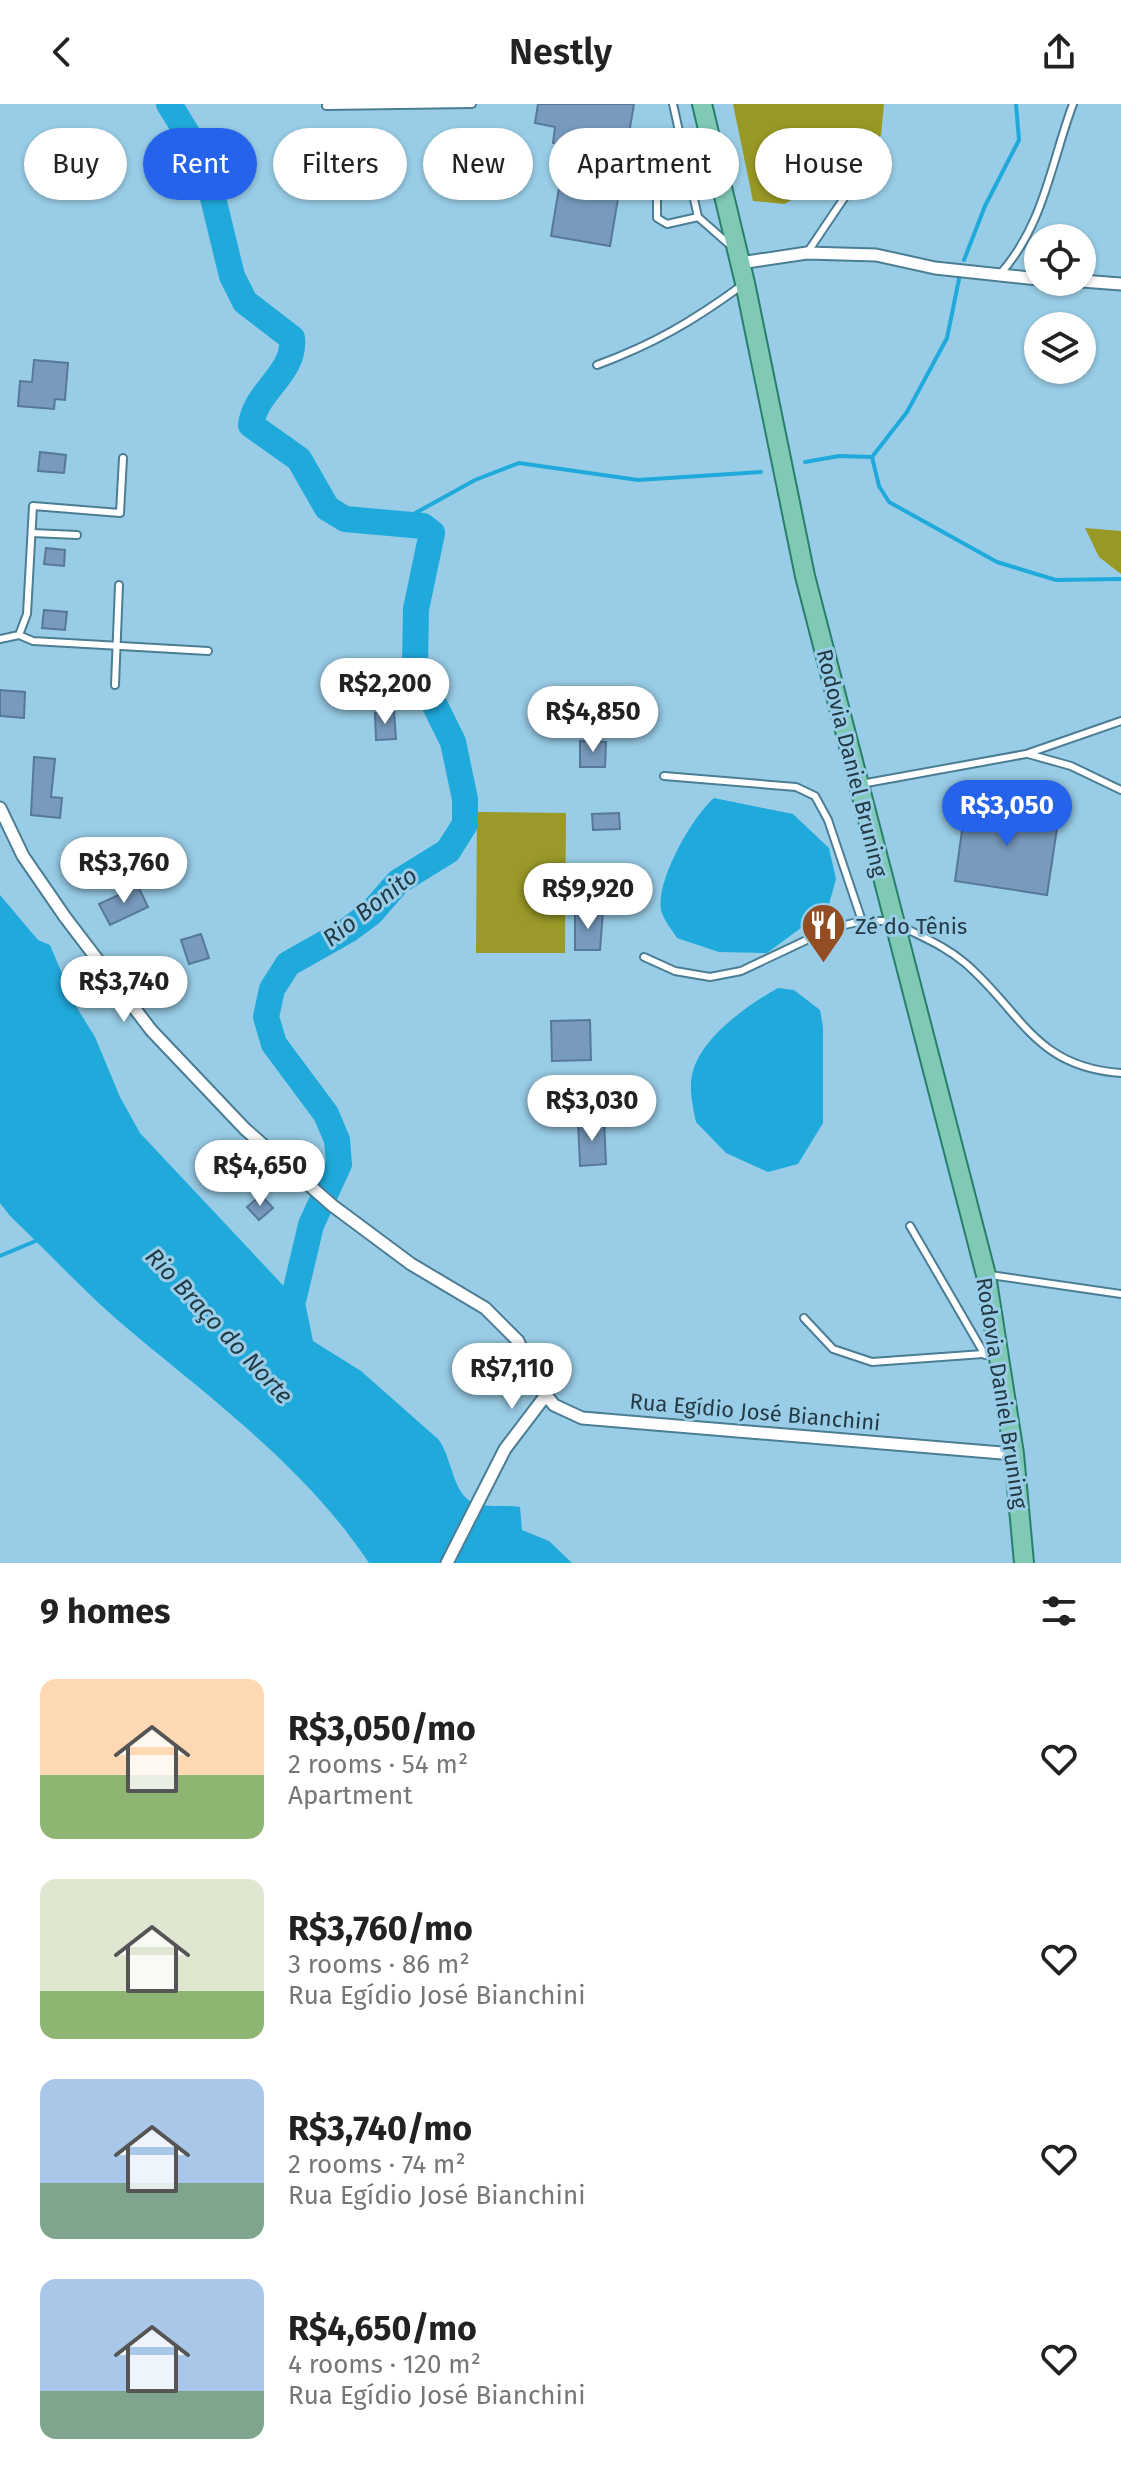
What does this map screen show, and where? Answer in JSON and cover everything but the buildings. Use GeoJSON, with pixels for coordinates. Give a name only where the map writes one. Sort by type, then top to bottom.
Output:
{"type":"FeatureCollection","features":[{"type":"Feature","properties":{"kind":"main road","name":"Rodovia Daniel Bruning"},"geometry":{"type":"LineString","coordinates":[[702,104],[708,128]]}},
{"type":"Feature","properties":{"kind":"main road","name":"Rodovia Daniel Bruning"},"geometry":{"type":"LineString","coordinates":[[725,200],[805,576],[986,1275],[991,1354],[1014,1454],[1024,1563]]}},
{"type":"Feature","properties":{"kind":"street"},"geometry":{"type":"LineString","coordinates":[[738,256],[807,253],[876,255],[998,277],[1024,278]]}},
{"type":"Feature","properties":{"kind":"street"},"geometry":{"type":"LineString","coordinates":[[1096,282],[1121,284]]}},
{"type":"Feature","properties":{"kind":"street","name":"Rua Egídio José Bianchini"},"geometry":{"type":"LineString","coordinates":[[0,808],[23,856],[151,1030],[245,1129],[333,1206],[411,1264],[485,1308],[518,1341],[554,1405],[582,1418],[1014,1454]]}},
{"type":"Feature","properties":{"kind":"street"},"geometry":{"type":"LineString","coordinates":[[447,1563],[505,1449],[546,1395]]}},
{"type":"Feature","properties":{"kind":"lane"},"geometry":{"type":"LineString","coordinates":[[326,106],[472,104]]}},
{"type":"Feature","properties":{"kind":"lane"},"geometry":{"type":"LineString","coordinates":[[673,104],[678,128]]}},
{"type":"Feature","properties":{"kind":"lane"},"geometry":{"type":"LineString","coordinates":[[998,277],[1012,261],[1039,211],[1073,104]]}},
{"type":"Feature","properties":{"kind":"lane"},"geometry":{"type":"LineString","coordinates":[[658,200],[657,218],[667,224],[698,217]]}},
{"type":"Feature","properties":{"kind":"lane"},"geometry":{"type":"LineString","coordinates":[[694,200],[698,217],[738,256]]}},
{"type":"Feature","properties":{"kind":"lane"},"geometry":{"type":"LineString","coordinates":[[807,253],[843,200]]}},
{"type":"Feature","properties":{"kind":"lane"},"geometry":{"type":"LineString","coordinates":[[597,365],[646,347],[688,325],[745,283]]}},
{"type":"Feature","properties":{"kind":"lane"},"geometry":{"type":"LineString","coordinates":[[19,635],[27,614],[33,506],[120,513],[123,458]]}},
{"type":"Feature","properties":{"kind":"lane"},"geometry":{"type":"LineString","coordinates":[[32,533],[77,535]]}},
{"type":"Feature","properties":{"kind":"lane"},"geometry":{"type":"LineString","coordinates":[[115,685],[119,585]]}},
{"type":"Feature","properties":{"kind":"lane"},"geometry":{"type":"LineString","coordinates":[[0,639],[19,635],[33,641],[208,651]]}},
{"type":"Feature","properties":{"kind":"lane"},"geometry":{"type":"LineString","coordinates":[[858,785],[1026,754],[1121,721]]}},
{"type":"Feature","properties":{"kind":"lane"},"geometry":{"type":"LineString","coordinates":[[1026,754],[1071,766],[1121,790]]}},
{"type":"Feature","properties":{"kind":"lane"},"geometry":{"type":"LineString","coordinates":[[664,776],[796,787],[815,796],[828,820],[862,921]]}},
{"type":"Feature","properties":{"kind":"lane"},"geometry":{"type":"LineString","coordinates":[[644,957],[675,971],[710,977],[741,971],[832,928],[862,921],[893,921],[940,943],[968,966],[1039,1044],[1067,1061],[1096,1071],[1121,1073]]}},
{"type":"Feature","properties":{"kind":"lane"},"geometry":{"type":"LineString","coordinates":[[804,1318],[833,1349],[872,1362],[991,1354],[910,1226]]}},
{"type":"Feature","properties":{"kind":"lane"},"geometry":{"type":"LineString","coordinates":[[986,1275],[1119,1296]]}},
{"type":"Feature","properties":{"kind":"shaded area"},"geometry":{"type":"Polygon","coordinates":[[[733,104],[884,104],[882,128],[755,128],[755,200],[792,200],[784,204],[753,201],[733,104]]]}},
{"type":"Feature","properties":{"kind":"shaded area"},"geometry":{"type":"Polygon","coordinates":[[[1085,528],[1121,531],[1121,574],[1099,557],[1085,528]]]}},
{"type":"Feature","properties":{"kind":"shaded area"},"geometry":{"type":"Polygon","coordinates":[[[477,812],[566,813],[565,953],[476,953],[477,812]]]}},
{"type":"Feature","properties":{"kind":"water"},"geometry":{"type":"Polygon","coordinates":[[[714,798],[793,814],[829,848],[836,879],[828,908],[767,953],[719,952],[677,938],[662,913],[664,883],[677,850],[696,819],[714,798]]]}},
{"type":"Feature","properties":{"kind":"water","name":"Rio Braço do Norte"},"geometry":{"type":"Polygon","coordinates":[[[0,895],[38,940],[50,945],[66,983],[63,990],[66,999],[74,1003],[95,1037],[120,1097],[140,1133],[293,1296],[305,1302],[313,1341],[361,1371],[438,1439],[459,1488],[472,1502],[520,1507],[522,1530],[549,1541],[572,1563],[369,1563],[318,1498],[260,1440],[102,1306],[10,1216],[0,1203],[0,895]]]}},
{"type":"Feature","properties":{"kind":"water"},"geometry":{"type":"Polygon","coordinates":[[[778,988],[794,990],[820,1010],[823,1027],[823,1123],[798,1164],[768,1172],[726,1153],[696,1122],[691,1083],[698,1058],[716,1034],[753,1003],[778,988]]]}},
{"type":"Feature","properties":{"kind":"waterway","name":"Rio Bonito"},"geometry":{"type":"LineString","coordinates":[[169,104],[204,161],[232,276],[245,302],[292,338],[288,362],[260,402],[251,425],[299,459],[327,508],[345,519],[423,526],[432,533],[416,609],[415,665],[453,742],[465,799],[465,824],[448,851],[398,882],[371,913],[348,930],[288,964],[272,989],[266,1017],[274,1044],[326,1114],[337,1140],[339,1164],[311,1225],[294,1297],[276,1325]]}},
{"type":"Feature","properties":{"kind":"waterway"},"geometry":{"type":"LineString","coordinates":[[964,260],[985,206],[1019,140],[1016,104]]}},
{"type":"Feature","properties":{"kind":"waterway"},"geometry":{"type":"LineString","coordinates":[[872,457],[907,412],[947,338],[959,279]]}},
{"type":"Feature","properties":{"kind":"waterway"},"geometry":{"type":"LineString","coordinates":[[805,462],[839,456],[872,457]]}},
{"type":"Feature","properties":{"kind":"waterway"},"geometry":{"type":"LineString","coordinates":[[872,457],[879,486],[889,502],[997,562],[1056,580],[1121,579]]}},
{"type":"Feature","properties":{"kind":"waterway"},"geometry":{"type":"LineString","coordinates":[[404,526],[410,516],[475,480],[519,463],[638,480],[761,472]]}},
{"type":"Feature","properties":{"kind":"waterway"},"geometry":{"type":"LineString","coordinates":[[0,1256],[38,1240]]}},
{"type":"Feature","properties":{"kind":"place","name":"Zé do Tênis"},"geometry":{"type":"Point","coordinates":[824,965]}}]}
